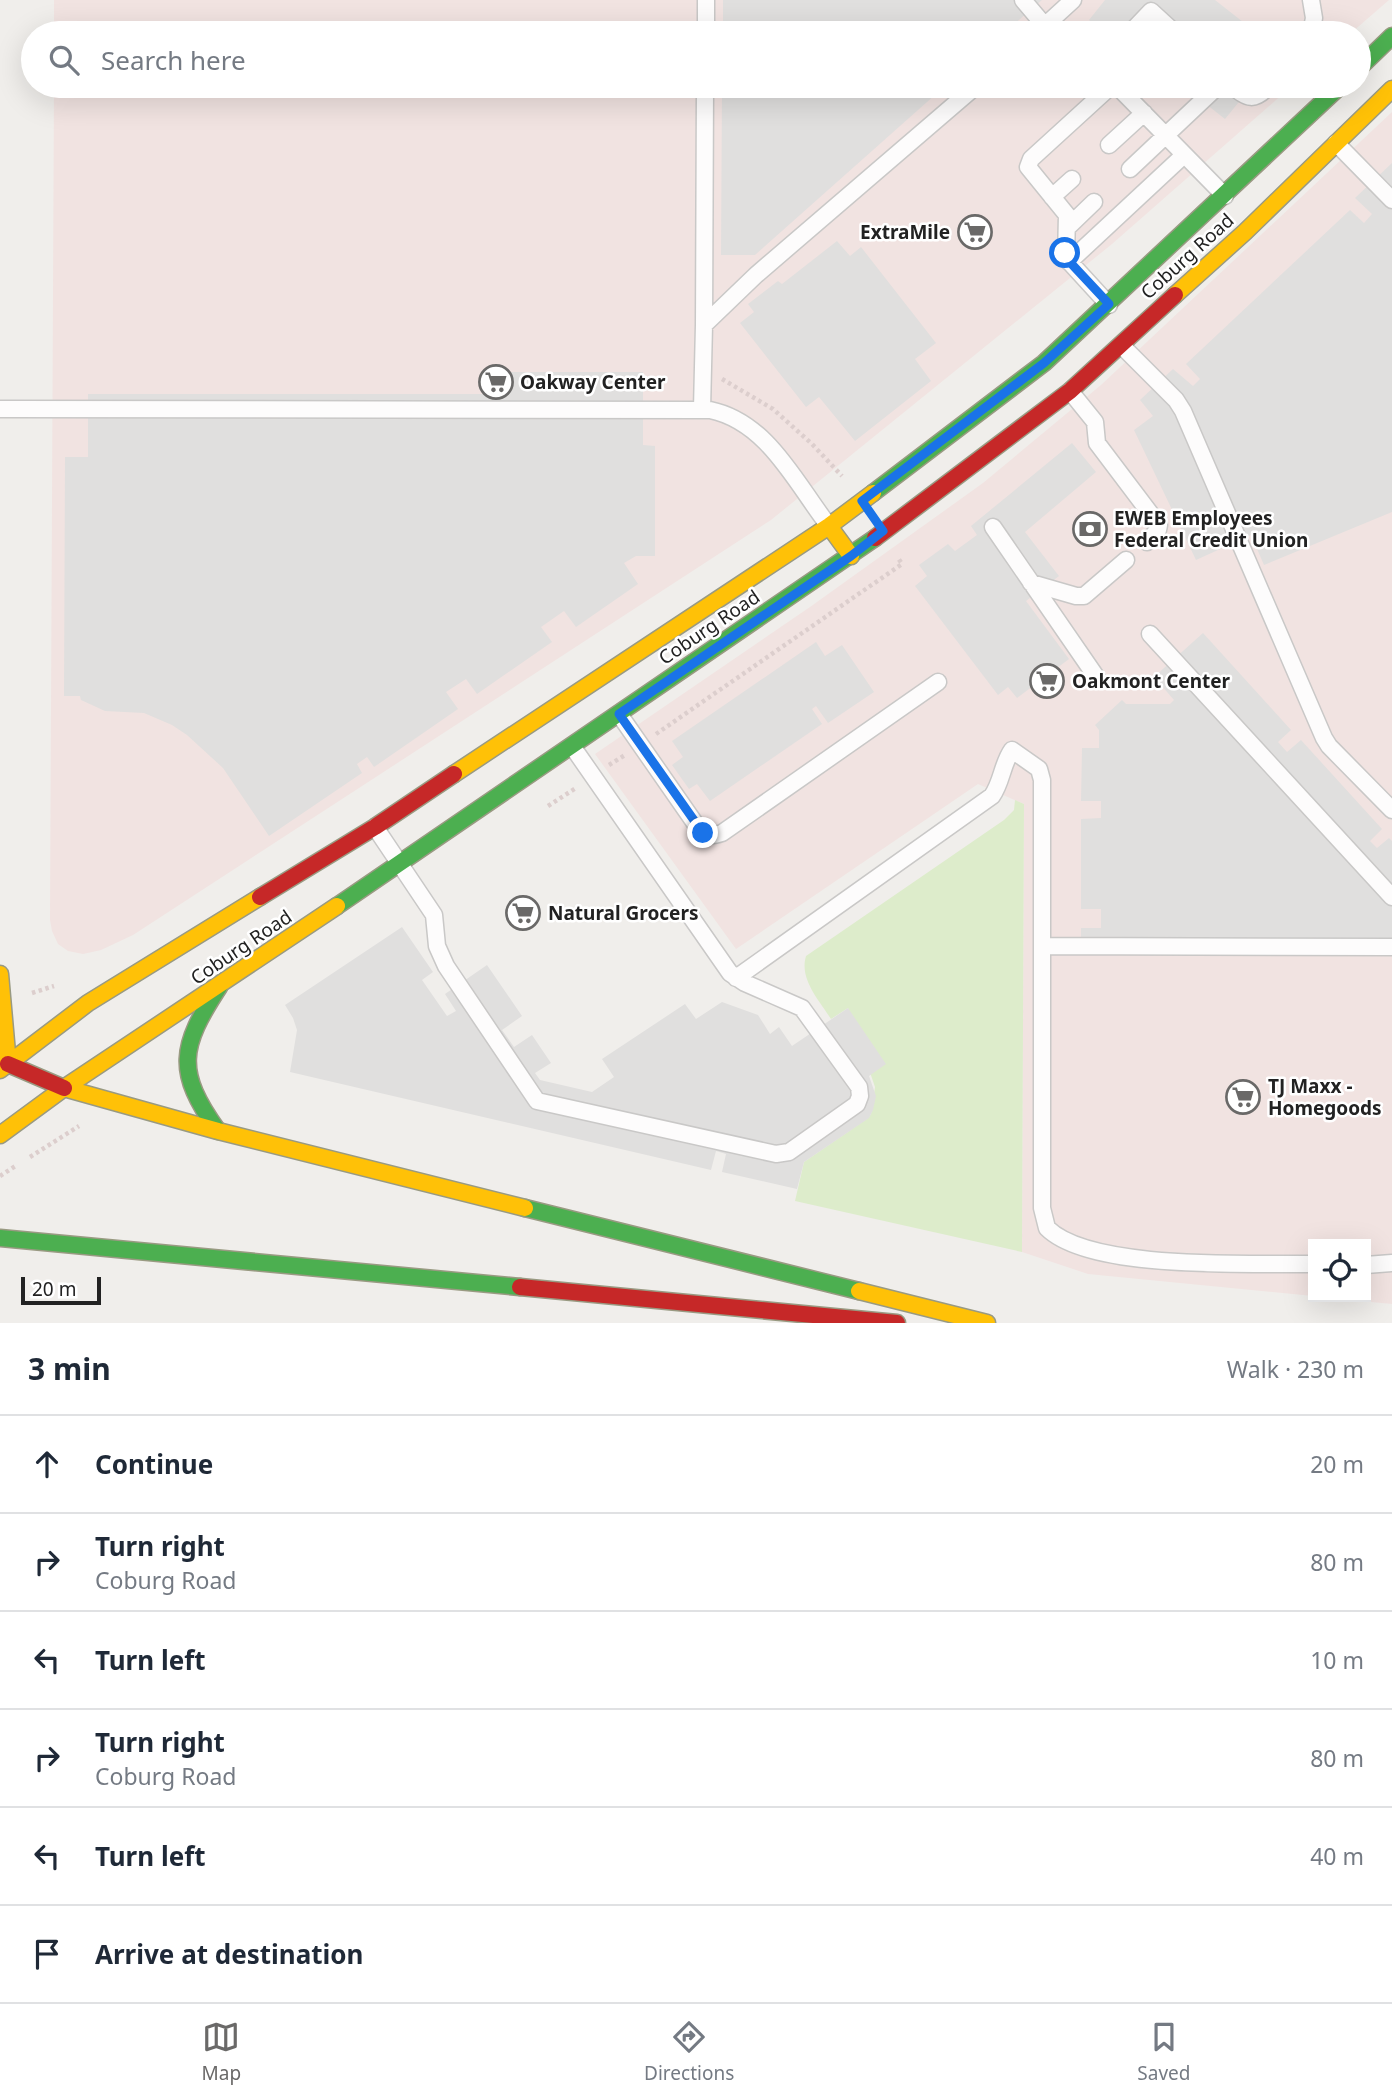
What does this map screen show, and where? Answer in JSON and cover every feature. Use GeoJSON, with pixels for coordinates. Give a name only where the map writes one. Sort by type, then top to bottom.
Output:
{"type":"FeatureCollection","features":[{"type":"Feature","properties":{"kind":"main road"},"geometry":{"type":"LineString","coordinates":[[1371,56],[1392,36]]}},
{"type":"Feature","properties":{"kind":"main road","name":"Coburg Road"},"geometry":{"type":"LineString","coordinates":[[3,1066],[88,1003],[375,827],[829,526],[1044,363],[1122,318],[1245,232],[1392,89]]}},
{"type":"Feature","properties":{"kind":"main road","name":"Coburg Road"},"geometry":{"type":"LineString","coordinates":[[0,1135],[64,1088],[219,988],[851,556],[1070,391],[1121,345],[1122,318],[1225,196],[1327,98]]}},
{"type":"Feature","properties":{"kind":"main road"},"geometry":{"type":"LineString","coordinates":[[829,526],[851,556]]}},
{"type":"Feature","properties":{"kind":"main road"},"geometry":{"type":"LineString","coordinates":[[0,974],[3,1066],[64,1088],[218,1130],[987,1323]]}},
{"type":"Feature","properties":{"kind":"main road"},"geometry":{"type":"LineString","coordinates":[[218,1130],[202,1110],[191,1088],[187,1049],[196,1022],[219,988]]}},
{"type":"Feature","properties":{"kind":"main road"},"geometry":{"type":"LineString","coordinates":[[0,1238],[897,1323]]}},
{"type":"Feature","properties":{"kind":"lane"},"geometry":{"type":"LineString","coordinates":[[705,21],[706,0]]}},
{"type":"Feature","properties":{"kind":"lane"},"geometry":{"type":"LineString","coordinates":[[1023,0],[1039,21]]}},
{"type":"Feature","properties":{"kind":"lane"},"geometry":{"type":"LineString","coordinates":[[1055,21],[1073,0]]}},
{"type":"Feature","properties":{"kind":"lane"},"geometry":{"type":"LineString","coordinates":[[1311,0],[1313,21]]}},
{"type":"Feature","properties":{"kind":"lane"},"geometry":{"type":"LineString","coordinates":[[1139,21],[1151,6],[1164,21]]}},
{"type":"Feature","properties":{"kind":"lane"},"geometry":{"type":"LineString","coordinates":[[702,409],[705,98]]}},
{"type":"Feature","properties":{"kind":"lane"},"geometry":{"type":"LineString","coordinates":[[704,325],[756,275],[962,98]]}},
{"type":"Feature","properties":{"kind":"lane"},"geometry":{"type":"LineString","coordinates":[[1098,98],[1028,162],[1030,171],[1067,215],[1065,253],[1069,262],[1122,318]]}},
{"type":"Feature","properties":{"kind":"lane"},"geometry":{"type":"LineString","coordinates":[[1129,98],[1225,196]]}},
{"type":"Feature","properties":{"kind":"lane"},"geometry":{"type":"LineString","coordinates":[[1130,169],[1206,98]]}},
{"type":"Feature","properties":{"kind":"lane"},"geometry":{"type":"LineString","coordinates":[[1109,145],[1144,113]]}},
{"type":"Feature","properties":{"kind":"lane"},"geometry":{"type":"LineString","coordinates":[[1336,144],[1392,200]]}},
{"type":"Feature","properties":{"kind":"lane"},"geometry":{"type":"LineString","coordinates":[[1069,262],[1184,155]]}},
{"type":"Feature","properties":{"kind":"lane"},"geometry":{"type":"LineString","coordinates":[[1052,197],[1072,178]]}},
{"type":"Feature","properties":{"kind":"lane"},"geometry":{"type":"LineString","coordinates":[[1067,228],[1094,202]]}},
{"type":"Feature","properties":{"kind":"lane"},"geometry":{"type":"LineString","coordinates":[[1121,345],[1176,400],[1183,411],[1245,559],[1329,746],[1392,810]]}},
{"type":"Feature","properties":{"kind":"lane"},"geometry":{"type":"LineString","coordinates":[[1070,391],[1095,422],[1097,443],[1158,525],[1158,530],[1147,542]]}},
{"type":"Feature","properties":{"kind":"lane"},"geometry":{"type":"LineString","coordinates":[[0,409],[702,409],[732,417],[760,436],[829,526]]}},
{"type":"Feature","properties":{"kind":"lane"},"geometry":{"type":"LineString","coordinates":[[993,527],[1097,678]]}},
{"type":"Feature","properties":{"kind":"lane"},"geometry":{"type":"LineString","coordinates":[[1031,583],[1071,595],[1084,596],[1126,560]]}},
{"type":"Feature","properties":{"kind":"lane"},"geometry":{"type":"LineString","coordinates":[[1150,634],[1392,897]]}},
{"type":"Feature","properties":{"kind":"lane"},"geometry":{"type":"LineString","coordinates":[[619,714],[699,829],[712,835],[722,833],[938,682]]}},
{"type":"Feature","properties":{"kind":"lane"},"geometry":{"type":"LineString","coordinates":[[375,827],[433,915],[438,946],[446,966],[537,1101],[776,1154],[786,1153],[857,1104],[860,1091],[806,1012],[797,1004],[736,978],[572,746]]}},
{"type":"Feature","properties":{"kind":"lane"},"geometry":{"type":"LineString","coordinates":[[736,978],[992,796],[1004,762],[1012,750],[1039,769],[1042,780],[1042,1195],[1043,1218],[1047,1228],[1063,1241],[1090,1250],[1155,1260],[1308,1264]]}},
{"type":"Feature","properties":{"kind":"lane"},"geometry":{"type":"LineString","coordinates":[[1043,946],[1392,947]]}},
{"type":"Feature","properties":{"kind":"lane"},"geometry":{"type":"LineString","coordinates":[[1371,1265],[1392,1263]]}},
{"type":"Feature","properties":{"kind":"path"},"geometry":{"type":"LineString","coordinates":[[703,379],[725,379],[773,409],[812,444],[862,501]]}},
{"type":"Feature","properties":{"kind":"path"},"geometry":{"type":"LineString","coordinates":[[883,531],[902,564]]}},
{"type":"Feature","properties":{"kind":"shaded area"},"geometry":{"type":"Polygon","coordinates":[[[54,0],[1389,0],[1365,21],[54,21],[54,0]]]}},
{"type":"Feature","properties":{"kind":"shaded area"},"geometry":{"type":"Polygon","coordinates":[[[723,0],[1042,0],[1018,21],[723,21],[723,0]]]}},
{"type":"Feature","properties":{"kind":"shaded area"},"geometry":{"type":"Polygon","coordinates":[[[1105,0],[1215,0],[1242,21],[1090,21],[1105,0]]]}},
{"type":"Feature","properties":{"kind":"shaded area","name":"Oakway Center"},"geometry":{"type":"Polygon","coordinates":[[[54,98],[1278,98],[1112,244],[771,520],[133,935],[101,950],[83,954],[68,951],[58,944],[50,920],[54,98]]]}},
{"type":"Feature","properties":{"kind":"shaded area"},"geometry":{"type":"Polygon","coordinates":[[[722,98],[932,98],[755,255],[721,255],[722,98]]]}},
{"type":"Feature","properties":{"kind":"shaded area"},"geometry":{"type":"Polygon","coordinates":[[[1198,98],[1242,98],[1225,119],[1198,98]]]}},
{"type":"Feature","properties":{"kind":"shaded area","name":"Oakmont Center"},"geometry":{"type":"Polygon","coordinates":[[[1392,112],[1392,1304],[1371,1302],[1371,1239],[1308,1239],[1308,1296],[1088,1274],[1022,1252],[1024,804],[978,784],[736,949],[595,754],[810,607],[983,483],[1101,385],[1392,112]]]}},
{"type":"Feature","properties":{"kind":"shaded area"},"geometry":{"type":"Polygon","coordinates":[[[1392,163],[1392,512],[1264,565],[1251,535],[1196,560],[1134,430],[1153,416],[1140,400],[1173,369],[1193,386],[1200,379],[1186,364],[1350,210],[1364,223],[1372,214],[1355,198],[1392,163]]]}},
{"type":"Feature","properties":{"kind":"shaded area"},"geometry":{"type":"Polygon","coordinates":[[[837,241],[850,256],[861,247],[936,343],[915,359],[931,381],[855,441],[819,397],[806,407],[740,323],[754,312],[748,304],[778,281],[782,284],[837,241]]]}},
{"type":"Feature","properties":{"kind":"shaded area"},"geometry":{"type":"Polygon","coordinates":[[[489,372],[643,372],[643,445],[655,446],[655,556],[636,556],[624,563],[638,584],[576,627],[564,611],[541,627],[552,642],[477,694],[466,679],[446,692],[458,709],[374,767],[367,757],[357,764],[362,773],[269,836],[223,768],[187,735],[144,713],[105,711],[81,700],[80,696],[64,696],[65,457],[88,457],[88,394],[489,394],[489,372]]]}},
{"type":"Feature","properties":{"kind":"shaded area"},"geometry":{"type":"Polygon","coordinates":[[[1072,443],[1096,472],[1025,532],[1059,576],[1026,601],[1069,659],[1017,698],[1008,687],[998,695],[915,586],[927,576],[919,565],[948,544],[955,551],[977,535],[971,526],[1072,443]]]}},
{"type":"Feature","properties":{"kind":"shaded area"},"geometry":{"type":"Polygon","coordinates":[[[1203,633],[1291,730],[1278,742],[1287,752],[1301,740],[1382,829],[1370,841],[1377,848],[1389,838],[1392,841],[1392,954],[1081,953],[1081,928],[1101,928],[1101,909],[1081,909],[1081,819],[1101,818],[1101,801],[1081,801],[1082,748],[1099,748],[1099,730],[1095,725],[1122,700],[1126,704],[1170,704],[1174,700],[1154,677],[1203,633]]]}},
{"type":"Feature","properties":{"kind":"shaded area"},"geometry":{"type":"Polygon","coordinates":[[[816,642],[825,656],[842,645],[874,692],[828,723],[816,706],[812,709],[822,724],[710,801],[697,784],[689,789],[672,765],[683,757],[672,741],[816,642]]]}},
{"type":"Feature","properties":{"kind":"shaded area"},"geometry":{"type":"Polygon","coordinates":[[[402,927],[433,972],[422,980],[447,1016],[456,1011],[445,994],[487,965],[522,1016],[502,1030],[514,1047],[532,1035],[551,1063],[535,1073],[540,1080],[592,1092],[614,1077],[602,1059],[685,1004],[696,1019],[722,1002],[758,1015],[770,1034],[779,1027],[792,1046],[848,1008],[886,1064],[869,1076],[876,1096],[873,1110],[869,1118],[804,1162],[797,1189],[722,1172],[726,1154],[716,1151],[711,1170],[290,1072],[297,1030],[285,1005],[402,927]]]}},
{"type":"Feature","properties":{"kind":"green space"},"geometry":{"type":"Polygon","coordinates":[[[1015,800],[1024,804],[1022,1252],[795,1201],[804,1162],[868,1118],[875,1087],[848,1008],[831,1019],[808,981],[805,973],[806,956],[1004,820],[1014,810],[1015,800]]]}},
{"type":"Feature","properties":{"kind":"traffic: fast"},"geometry":{"type":"LineString","coordinates":[[1371,56],[1392,36]]}},
{"type":"Feature","properties":{"kind":"traffic: fast"},"geometry":{"type":"LineString","coordinates":[[873,493],[1044,363],[1327,98]]}},
{"type":"Feature","properties":{"kind":"traffic: fast"},"geometry":{"type":"LineString","coordinates":[[337,906],[875,538]]}},
{"type":"Feature","properties":{"kind":"traffic: fast"},"geometry":{"type":"LineString","coordinates":[[218,1131],[195,1092],[189,1075],[188,1059],[196,1026],[219,987]]}},
{"type":"Feature","properties":{"kind":"traffic: fast"},"geometry":{"type":"LineString","coordinates":[[525,1208],[859,1291]]}},
{"type":"Feature","properties":{"kind":"traffic: fast"},"geometry":{"type":"LineString","coordinates":[[0,1238],[520,1287]]}},
{"type":"Feature","properties":{"kind":"traffic: slow"},"geometry":{"type":"LineString","coordinates":[[1175,295],[1245,232],[1392,89]]}},
{"type":"Feature","properties":{"kind":"traffic: slow"},"geometry":{"type":"LineString","coordinates":[[454,774],[829,526],[873,493]]}},
{"type":"Feature","properties":{"kind":"traffic: slow"},"geometry":{"type":"LineString","coordinates":[[829,526],[851,556]]}},
{"type":"Feature","properties":{"kind":"traffic: slow"},"geometry":{"type":"LineString","coordinates":[[0,1070],[88,1003],[260,897]]}},
{"type":"Feature","properties":{"kind":"traffic: slow"},"geometry":{"type":"LineString","coordinates":[[0,1135],[64,1088],[337,906]]}},
{"type":"Feature","properties":{"kind":"traffic: slow"},"geometry":{"type":"LineString","coordinates":[[0,974],[8,1064]]}},
{"type":"Feature","properties":{"kind":"traffic: slow"},"geometry":{"type":"LineString","coordinates":[[64,1088],[218,1131],[525,1208]]}},
{"type":"Feature","properties":{"kind":"traffic: slow"},"geometry":{"type":"LineString","coordinates":[[859,1291],[987,1323]]}},
{"type":"Feature","properties":{"kind":"traffic: jam"},"geometry":{"type":"LineString","coordinates":[[875,538],[1070,391],[1175,295]]}},
{"type":"Feature","properties":{"kind":"traffic: jam"},"geometry":{"type":"LineString","coordinates":[[260,897],[375,827],[454,774]]}},
{"type":"Feature","properties":{"kind":"traffic: jam"},"geometry":{"type":"LineString","coordinates":[[8,1064],[64,1088]]}},
{"type":"Feature","properties":{"kind":"traffic: jam"},"geometry":{"type":"LineString","coordinates":[[520,1287],[897,1323]]}},
{"type":"Feature","properties":{"kind":"place","name":"ExtraMile"},"geometry":{"type":"Point","coordinates":[975,232]}},
{"type":"Feature","properties":{"kind":"place","name":"Oakway Center"},"geometry":{"type":"Point","coordinates":[496,382]}},
{"type":"Feature","properties":{"kind":"place","name":"EWEB Employees Federal Credit Union"},"geometry":{"type":"Point","coordinates":[1090,529]}},
{"type":"Feature","properties":{"kind":"place","name":"Oakmont Center"},"geometry":{"type":"Point","coordinates":[1047,681]}},
{"type":"Feature","properties":{"kind":"place","name":"Natural Grocers"},"geometry":{"type":"Point","coordinates":[523,913]}},
{"type":"Feature","properties":{"kind":"place","name":"TJ Maxx - Homegoods"},"geometry":{"type":"Point","coordinates":[1243,1097]}},
{"type":"Feature","properties":{"kind":"route"},"geometry":{"type":"LineString","coordinates":[[703,833],[619,714],[851,556],[883,531],[862,501],[1044,363],[1109,304],[1066,258],[1065,253]]}}]}
